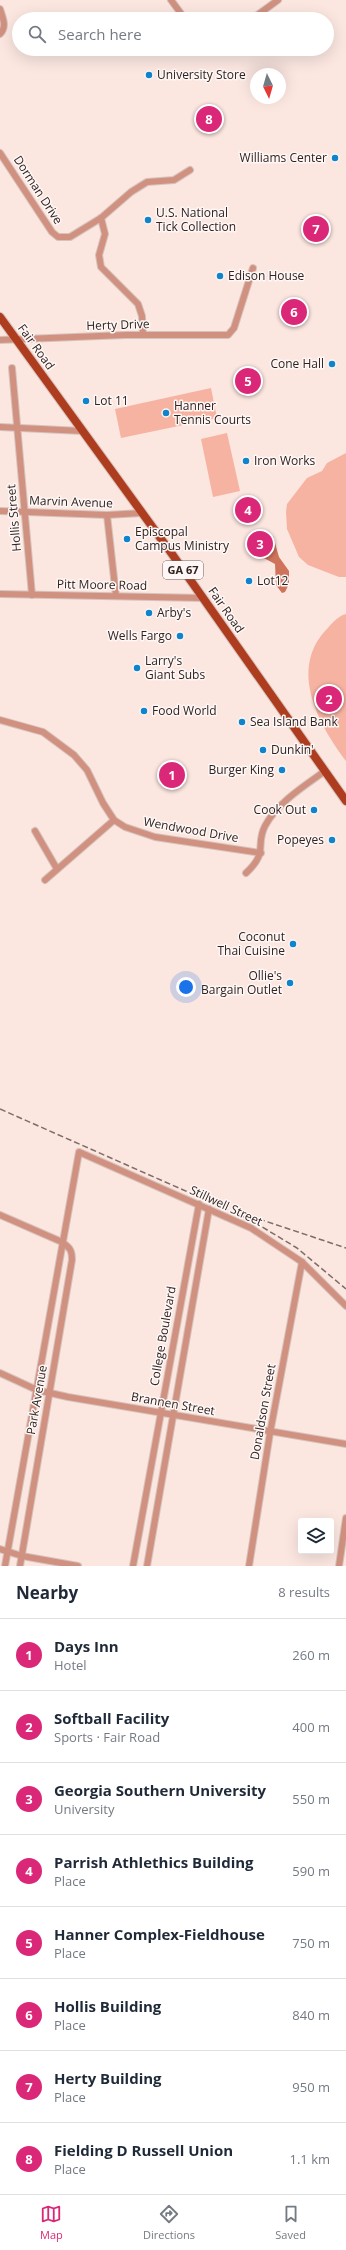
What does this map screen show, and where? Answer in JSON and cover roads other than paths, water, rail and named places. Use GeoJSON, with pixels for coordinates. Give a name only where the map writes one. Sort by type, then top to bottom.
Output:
{"type":"FeatureCollection","features":[{"type":"Feature","properties":{"kind":"main road","name":"Fair Road"},"geometry":{"type":"LineString","coordinates":[[0,317],[203,598],[346,801]]}},
{"type":"Feature","properties":{"kind":"street"},"geometry":{"type":"LineString","coordinates":[[171,0],[180,12]]}},
{"type":"Feature","properties":{"kind":"street"},"geometry":{"type":"LineString","coordinates":[[262,12],[278,0]]}},
{"type":"Feature","properties":{"kind":"street"},"geometry":{"type":"LineString","coordinates":[[0,9],[4,24],[4,29],[0,34]]}},
{"type":"Feature","properties":{"kind":"street","name":"Dorman Drive"},"geometry":{"type":"LineString","coordinates":[[0,153],[52,232],[58,237],[70,237],[101,218],[131,192],[147,182],[174,180],[190,170]]}},
{"type":"Feature","properties":{"kind":"street"},"geometry":{"type":"LineString","coordinates":[[101,218],[105,234],[99,255],[101,266],[138,304],[142,316],[143,335]]}},
{"type":"Feature","properties":{"kind":"street","name":"Herty Drive"},"geometry":{"type":"LineString","coordinates":[[0,340],[18,341],[143,335],[228,335],[234,328],[253,268]]}},
{"type":"Feature","properties":{"kind":"street","name":"Hollis Street"},"geometry":{"type":"LineString","coordinates":[[12,368],[16,428],[32,595]]}},
{"type":"Feature","properties":{"kind":"street"},"geometry":{"type":"LineString","coordinates":[[0,427],[82,431]]}},
{"type":"Feature","properties":{"kind":"street","name":"Marvin Avenue"},"geometry":{"type":"LineString","coordinates":[[0,511],[107,515],[142,513]]}},
{"type":"Feature","properties":{"kind":"street"},"geometry":{"type":"LineString","coordinates":[[107,515],[116,596]]}},
{"type":"Feature","properties":{"kind":"street","name":"Pitt Moore Road"},"geometry":{"type":"LineString","coordinates":[[0,594],[203,598]]}},
{"type":"Feature","properties":{"kind":"street","name":"Wendwood Drive"},"geometry":{"type":"LineString","coordinates":[[0,720],[43,732],[74,755],[87,770],[103,803],[114,820],[136,832],[261,853]]}},
{"type":"Feature","properties":{"kind":"street"},"geometry":{"type":"LineString","coordinates":[[246,873],[256,864],[261,853],[265,826],[279,807],[324,771]]}},
{"type":"Feature","properties":{"kind":"street"},"geometry":{"type":"LineString","coordinates":[[45,880],[114,820]]}},
{"type":"Feature","properties":{"kind":"street"},"geometry":{"type":"LineString","coordinates":[[35,831],[57,869]]}},
{"type":"Feature","properties":{"kind":"street","name":"Stillwell Street"},"geometry":{"type":"LineString","coordinates":[[79,1152],[251,1228],[302,1262],[346,1306]]}},
{"type":"Feature","properties":{"kind":"street","name":"Park Avenue"},"geometry":{"type":"LineString","coordinates":[[5,1566],[79,1152]]}},
{"type":"Feature","properties":{"kind":"street","name":"College Boulevard"},"geometry":{"type":"LineString","coordinates":[[133,1566],[198,1204]]}},
{"type":"Feature","properties":{"kind":"street","name":"College Boulevard"},"geometry":{"type":"LineString","coordinates":[[147,1566],[209,1209]]}},
{"type":"Feature","properties":{"kind":"street"},"geometry":{"type":"LineString","coordinates":[[0,1215],[62,1242]]}},
{"type":"Feature","properties":{"kind":"street","name":"Park Avenue"},"geometry":{"type":"LineString","coordinates":[[20,1566],[72,1260],[70,1248],[62,1242]]}},
{"type":"Feature","properties":{"kind":"street","name":"Donaldson Street"},"geometry":{"type":"LineString","coordinates":[[249,1566],[270,1433],[302,1262]]}},
{"type":"Feature","properties":{"kind":"street","name":"Brannen Street"},"geometry":{"type":"LineString","coordinates":[[0,1373],[37,1390],[49,1393],[270,1433],[346,1444]]}},
{"type":"Feature","properties":{"kind":"street"},"geometry":{"type":"LineString","coordinates":[[338,1566],[346,1518]]}},
{"type":"Feature","properties":{"kind":"street"},"geometry":{"type":"LineString","coordinates":[[0,1549],[22,1556],[78,1566]]}},
{"type":"Feature","properties":{"kind":"railway"},"geometry":{"type":"LineString","coordinates":[[0,1109],[249,1219],[297,1248],[346,1289]]}},
{"type":"Feature","properties":{"kind":"railway"},"geometry":{"type":"LineString","coordinates":[[259,1219],[346,1248]]}},
{"type":"Feature","properties":{"kind":"place","name":"University Store"},"geometry":{"type":"Point","coordinates":[149,75]}},
{"type":"Feature","properties":{"kind":"place","name":"Fielding D Russell Union"},"geometry":{"type":"Point","coordinates":[209,119]}},
{"type":"Feature","properties":{"kind":"place","name":"Williams Center"},"geometry":{"type":"Point","coordinates":[335,158]}},
{"type":"Feature","properties":{"kind":"place","name":"U.S. National Tick Collection"},"geometry":{"type":"Point","coordinates":[148,220]}},
{"type":"Feature","properties":{"kind":"place","name":"Herty Building"},"geometry":{"type":"Point","coordinates":[316,229]}},
{"type":"Feature","properties":{"kind":"place","name":"Edison House"},"geometry":{"type":"Point","coordinates":[220,276]}},
{"type":"Feature","properties":{"kind":"place","name":"Hollis Building"},"geometry":{"type":"Point","coordinates":[294,312]}},
{"type":"Feature","properties":{"kind":"place","name":"Cone Hall"},"geometry":{"type":"Point","coordinates":[332,364]}},
{"type":"Feature","properties":{"kind":"place","name":"Hanner Complex-Fieldhouse"},"geometry":{"type":"Point","coordinates":[248,381]}},
{"type":"Feature","properties":{"kind":"place","name":"Lot 11"},"geometry":{"type":"Point","coordinates":[86,401]}},
{"type":"Feature","properties":{"kind":"place","name":"Hanner Tennis Courts"},"geometry":{"type":"Point","coordinates":[166,413]}},
{"type":"Feature","properties":{"kind":"place","name":"Iron Works"},"geometry":{"type":"Point","coordinates":[246,461]}},
{"type":"Feature","properties":{"kind":"place","name":"Parrish Athlethics Building"},"geometry":{"type":"Point","coordinates":[248,510]}},
{"type":"Feature","properties":{"kind":"place","name":"Episcopal Campus Ministry"},"geometry":{"type":"Point","coordinates":[127,539]}},
{"type":"Feature","properties":{"kind":"place","name":"Georgia Southern University"},"geometry":{"type":"Point","coordinates":[260,544]}},
{"type":"Feature","properties":{"kind":"place","name":"Lot12"},"geometry":{"type":"Point","coordinates":[249,581]}},
{"type":"Feature","properties":{"kind":"place","name":"Arby's"},"geometry":{"type":"Point","coordinates":[149,613]}},
{"type":"Feature","properties":{"kind":"place","name":"Wells Fargo"},"geometry":{"type":"Point","coordinates":[180,636]}},
{"type":"Feature","properties":{"kind":"place","name":"Larry's Giant Subs"},"geometry":{"type":"Point","coordinates":[137,668]}},
{"type":"Feature","properties":{"kind":"place","name":"Softball Facility"},"geometry":{"type":"Point","coordinates":[329,699]}},
{"type":"Feature","properties":{"kind":"place","name":"Food World"},"geometry":{"type":"Point","coordinates":[144,711]}},
{"type":"Feature","properties":{"kind":"place","name":"Sea Island Bank"},"geometry":{"type":"Point","coordinates":[242,722]}},
{"type":"Feature","properties":{"kind":"place","name":"Dunkin'"},"geometry":{"type":"Point","coordinates":[263,750]}},
{"type":"Feature","properties":{"kind":"place","name":"Burger King"},"geometry":{"type":"Point","coordinates":[282,770]}},
{"type":"Feature","properties":{"kind":"place","name":"Days Inn"},"geometry":{"type":"Point","coordinates":[172,775]}},
{"type":"Feature","properties":{"kind":"place","name":"Cook Out"},"geometry":{"type":"Point","coordinates":[314,810]}},
{"type":"Feature","properties":{"kind":"place","name":"Popeyes"},"geometry":{"type":"Point","coordinates":[332,840]}},
{"type":"Feature","properties":{"kind":"place","name":"Coconut Thai Cuisine"},"geometry":{"type":"Point","coordinates":[293,944]}},
{"type":"Feature","properties":{"kind":"place","name":"Ollie's Bargain Outlet"},"geometry":{"type":"Point","coordinates":[290,983]}}]}
